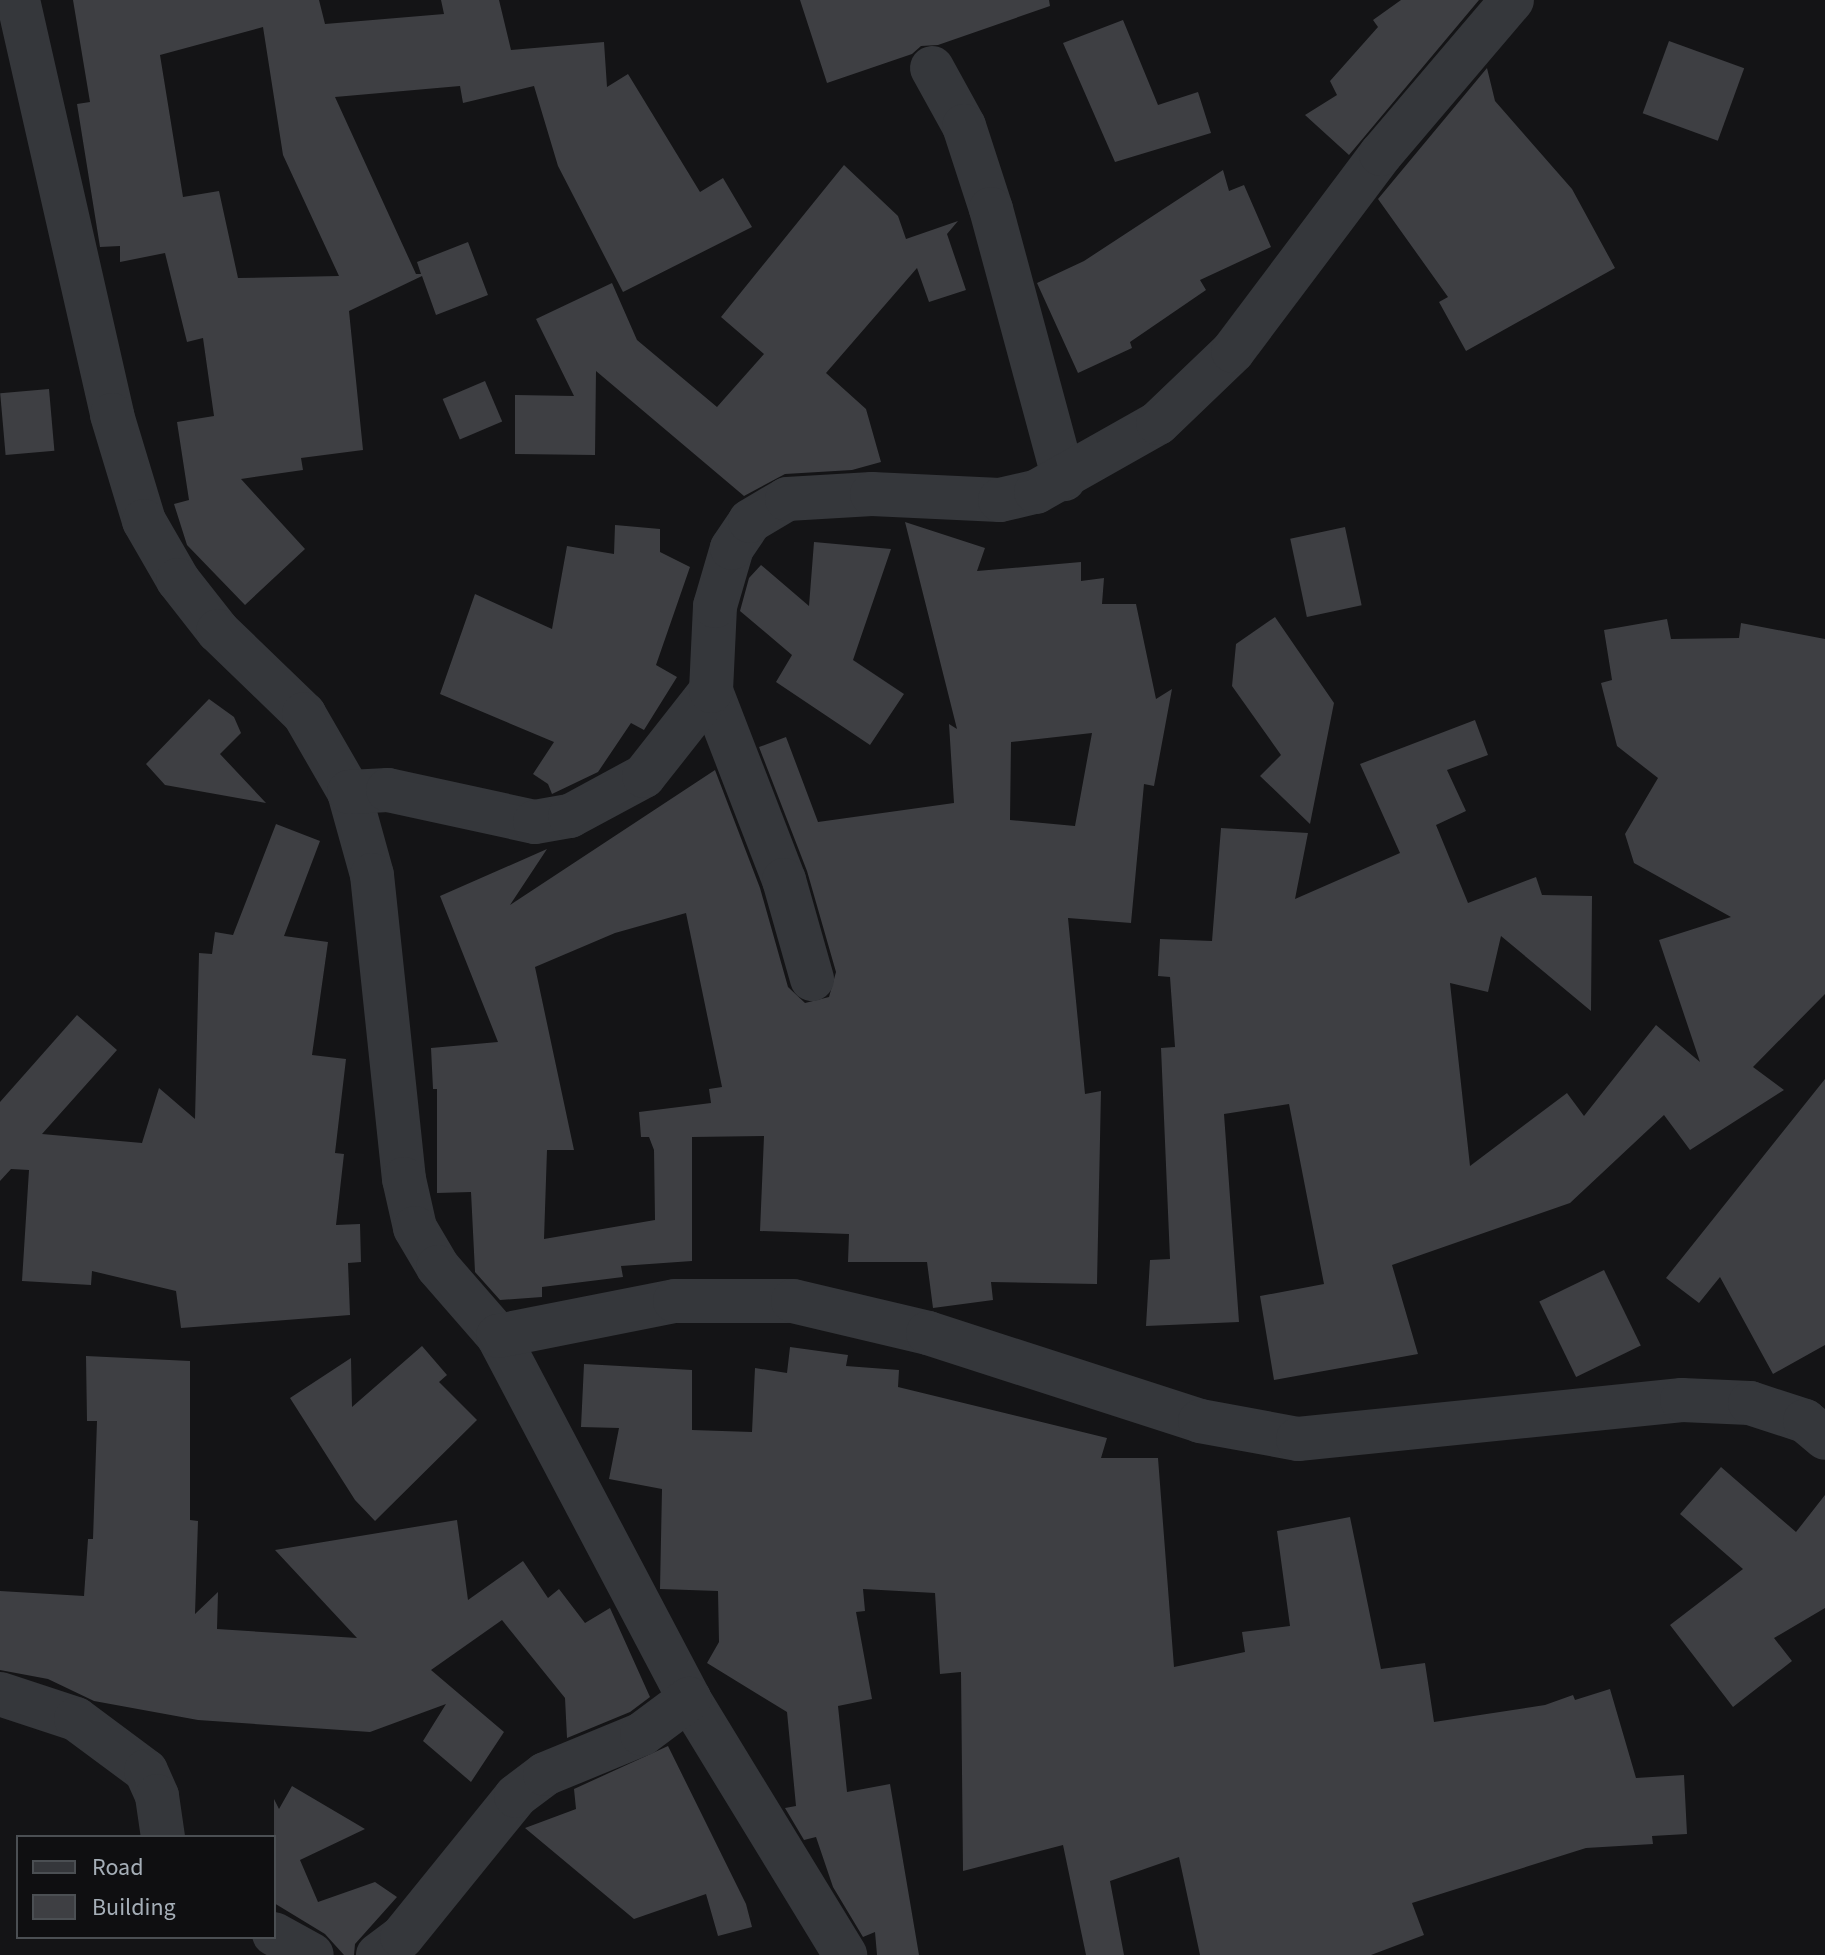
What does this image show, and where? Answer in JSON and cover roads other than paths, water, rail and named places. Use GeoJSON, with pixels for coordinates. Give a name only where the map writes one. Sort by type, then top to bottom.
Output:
{"type":"FeatureCollection","features":[{"type":"Feature","properties":{"kind":"street"},"geometry":{"type":"LineString","coordinates":[[18,0],[112,415],[144,521],[178,580],[218,631],[304,714],[349,792],[372,875],[404,1179],[415,1228],[438,1267],[498,1336],[689,1699],[845,1955]]}},
{"type":"Feature","properties":{"kind":"street"},"geometry":{"type":"LineString","coordinates":[[812,979],[784,880],[711,691],[715,606],[732,548],[750,521],[787,499],[872,494],[1000,500],[1064,479],[1158,423],[1201,386],[1293,274],[1381,154],[1512,0]]}},
{"type":"Feature","properties":{"kind":"street"},"geometry":{"type":"LineString","coordinates":[[932,68],[964,126],[1064,479]]}},
{"type":"Feature","properties":{"kind":"street"},"geometry":{"type":"LineString","coordinates":[[349,792],[388,790],[535,822],[570,816],[644,776],[677,740],[711,691]]}},
{"type":"Feature","properties":{"kind":"street"},"geometry":{"type":"LineString","coordinates":[[498,1336],[675,1301],[780,1300],[928,1333],[1200,1421],[1298,1439],[1682,1400],[1750,1403],[1805,1421],[1825,1438]]}},
{"type":"Feature","properties":{"kind":"street"},"geometry":{"type":"LineString","coordinates":[[0,1694],[76,1719],[146,1771],[157,1796],[163,1835]]}},
{"type":"Feature","properties":{"kind":"street"},"geometry":{"type":"LineString","coordinates":[[378,1955],[402,1937],[516,1796],[545,1774],[642,1734],[689,1699]]}},
{"type":"Feature","properties":{"kind":"street"},"geometry":{"type":"LineString","coordinates":[[276,1935],[312,1955]]}}]}
